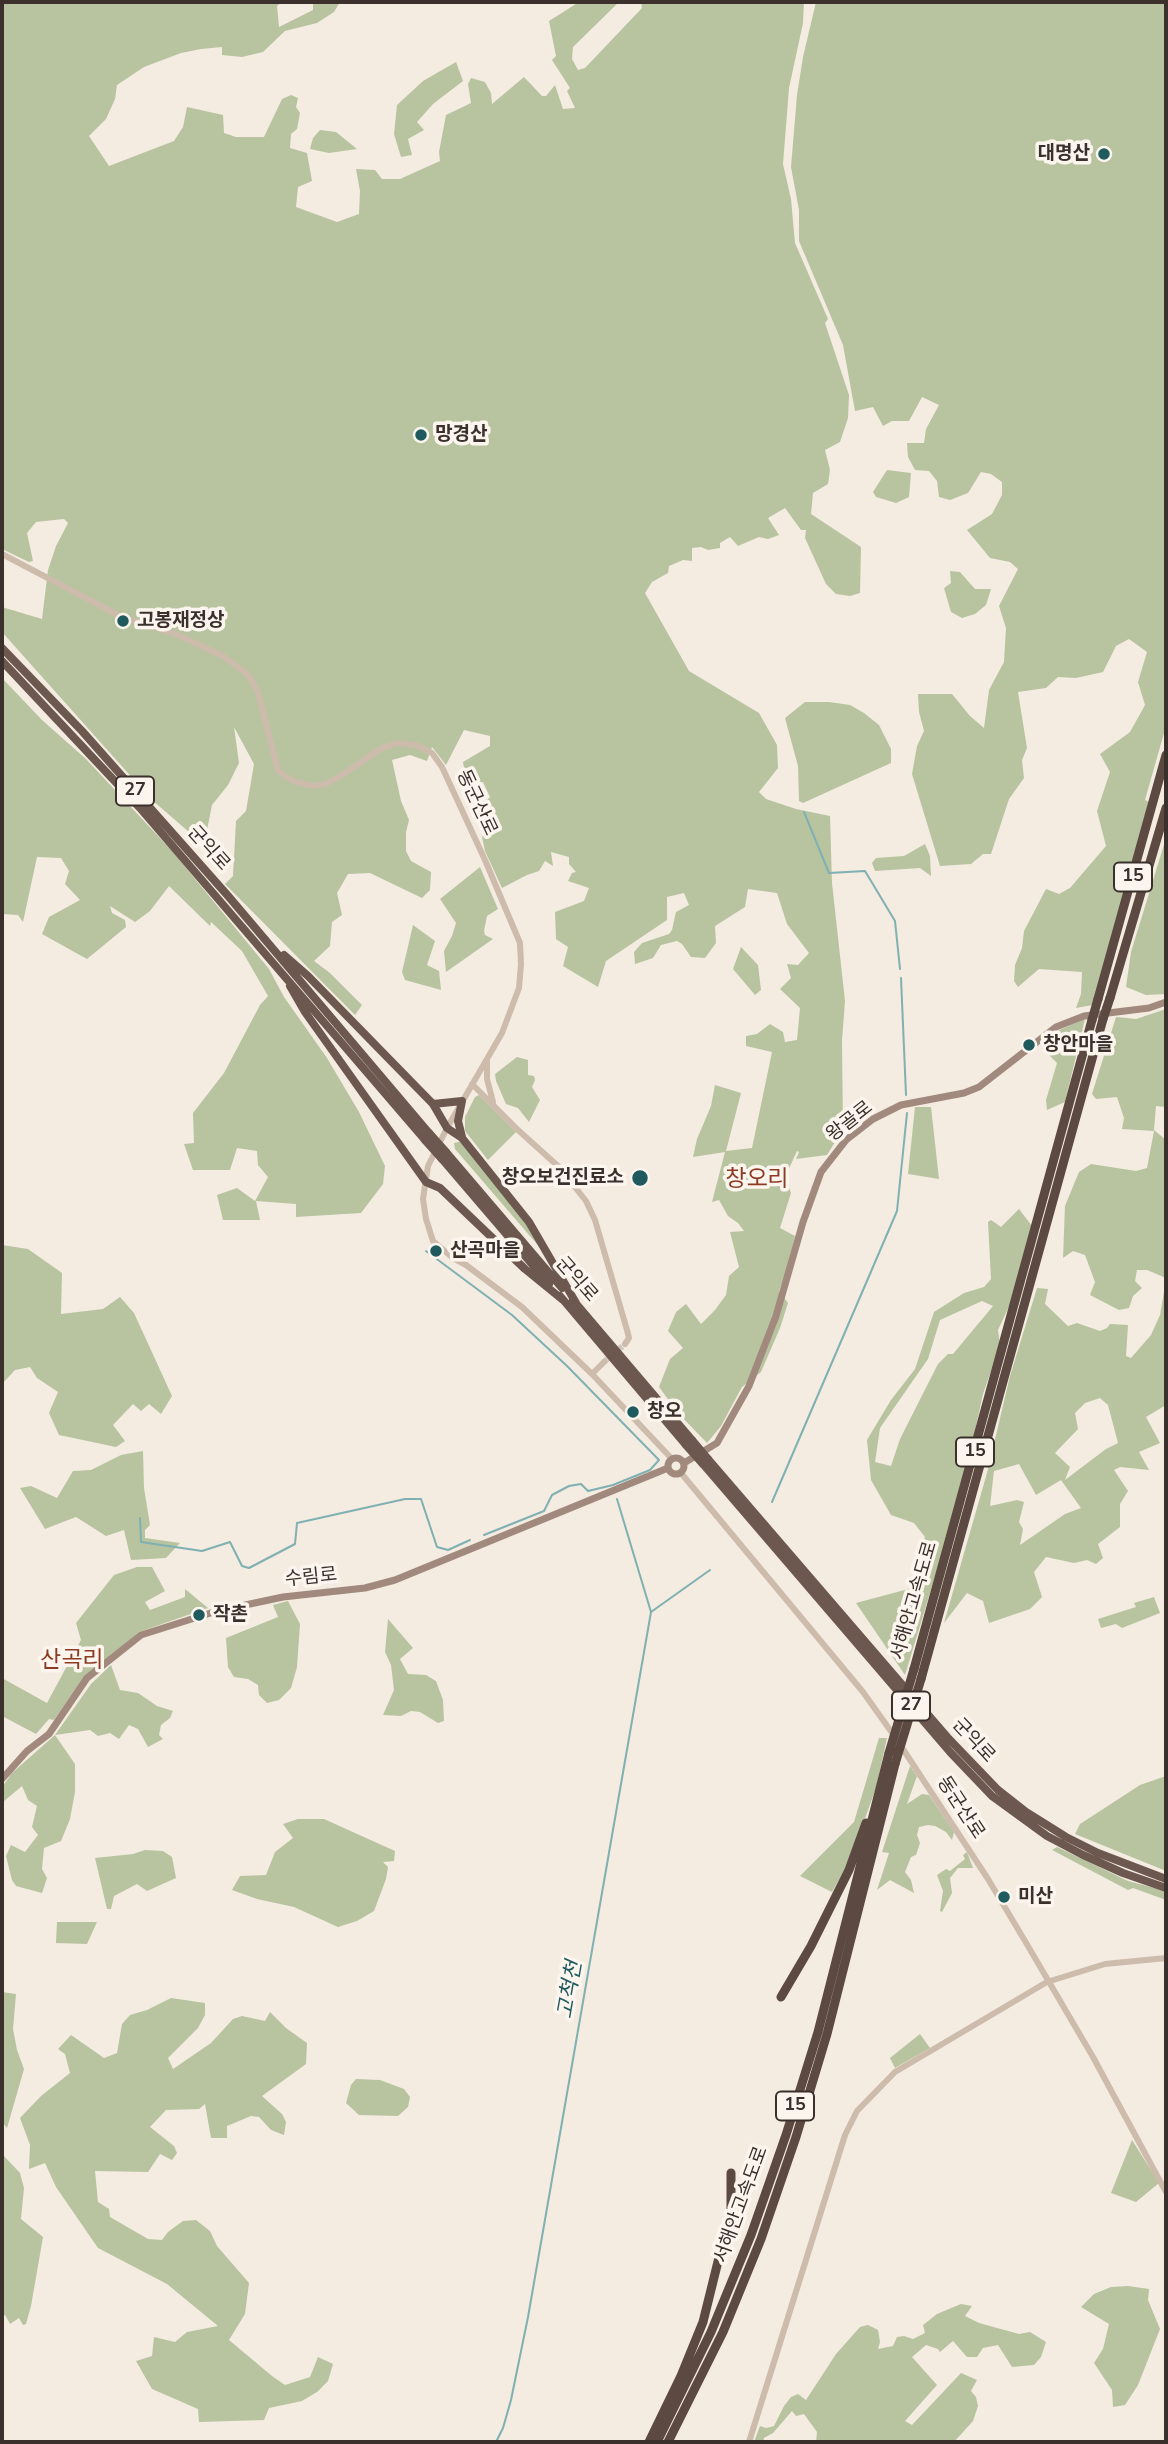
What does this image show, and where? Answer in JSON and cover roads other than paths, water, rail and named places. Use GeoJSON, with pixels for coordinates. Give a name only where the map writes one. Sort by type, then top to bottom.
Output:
{"type":"FeatureCollection","features":[{"type":"Feature","properties":{"kind":"highway","name":"군익로"},"geometry":{"type":"LineString","coordinates":[[2,648],[82,731],[263,937],[427,1136]]}},
{"type":"Feature","properties":{"kind":"highway","name":"군익로"},"geometry":{"type":"LineString","coordinates":[[2,661],[131,798],[576,1303],[689,1442]]}},
{"type":"Feature","properties":{"kind":"highway","name":"서해안고속도로"},"geometry":{"type":"LineString","coordinates":[[657,2442],[711,2332],[751,2235],[818,2032],[889,1753],[1035,1235],[1166,755]]}},
{"type":"Feature","properties":{"kind":"highway","name":"서해안고속도로"},"geometry":{"type":"LineString","coordinates":[[668,2442],[723,2332],[761,2239],[792,2150],[827,2034],[895,1764],[922,1679],[1103,1019],[1166,808]]}},
{"type":"Feature","properties":{"kind":"highway"},"geometry":{"type":"LineString","coordinates":[[263,937],[308,976],[433,1104],[447,1128],[462,1138],[529,1222],[576,1303]]}},
{"type":"Feature","properties":{"kind":"highway"},"geometry":{"type":"LineString","coordinates":[[279,969],[304,1012],[426,1182],[440,1188],[525,1269],[563,1300]]}},
{"type":"Feature","properties":{"kind":"highway"},"geometry":{"type":"LineString","coordinates":[[433,1104],[462,1101],[458,1121],[462,1138]]}},
{"type":"Feature","properties":{"kind":"highway","name":"군익로"},"geometry":{"type":"LineString","coordinates":[[444,1155],[563,1300],[689,1442],[950,1752],[992,1796],[1047,1836],[1123,1873],[1166,1888]]}},
{"type":"Feature","properties":{"kind":"highway","name":"군익로"},"geometry":{"type":"LineString","coordinates":[[706,1462],[948,1739],[998,1790],[1026,1812],[1066,1837],[1098,1853],[1166,1879]]}},
{"type":"Feature","properties":{"kind":"highway"},"geometry":{"type":"LineString","coordinates":[[781,1997],[811,1946],[849,1870],[883,1779]]}},
{"type":"Feature","properties":{"kind":"highway"},"geometry":{"type":"LineString","coordinates":[[649,2442],[703,2322],[731,2209],[731,2173]]}},
{"type":"Feature","properties":{"kind":"main road","name":"왕골로"},"geometry":{"type":"LineString","coordinates":[[684,1464],[717,1443],[749,1386],[776,1316],[803,1222],[821,1172],[846,1140],[873,1119],[901,1105],[964,1093],[979,1087],[1056,1027],[1084,1016],[1149,1008],[1166,1002]]}},
{"type":"Feature","properties":{"kind":"main road"},"geometry":{"type":"LineString","coordinates":[[679,1458],[684,1464],[681,1473],[674,1474],[668,1468],[672,1459],[679,1458]]}},
{"type":"Feature","properties":{"kind":"main road","name":"수림로"},"geometry":{"type":"LineString","coordinates":[[2,1779],[27,1751],[49,1734],[87,1678],[141,1635],[232,1608],[283,1597],[365,1588],[396,1580],[668,1468]]}},
{"type":"Feature","properties":{"kind":"street","name":"동군산로"},"geometry":{"type":"LineString","coordinates":[[2,554],[124,618],[178,635],[223,656],[242,670],[249,676],[258,692],[278,771],[293,781],[313,786],[326,784],[382,748],[398,743],[416,745],[432,753],[442,767],[520,943],[519,988],[502,1033],[447,1128],[428,1167],[423,1199],[426,1219],[433,1241],[522,1307],[592,1374]]}},
{"type":"Feature","properties":{"kind":"street"},"geometry":{"type":"LineString","coordinates":[[487,1059],[493,1104]]}},
{"type":"Feature","properties":{"kind":"street"},"geometry":{"type":"LineString","coordinates":[[472,1084],[559,1167],[581,1192],[590,1208],[627,1330],[629,1338],[625,1344]]}},
{"type":"Feature","properties":{"kind":"street"},"geometry":{"type":"LineString","coordinates":[[604,1363],[592,1374],[672,1459]]}},
{"type":"Feature","properties":{"kind":"street","name":"동군산로"},"geometry":{"type":"LineString","coordinates":[[681,1473],[863,1692],[988,1879],[1093,2057],[1166,2192]]}},
{"type":"Feature","properties":{"kind":"street"},"geometry":{"type":"LineString","coordinates":[[749,2442],[845,2135],[857,2111],[895,2072],[1047,1982],[1105,1964],[1166,1958]]}},
{"type":"Feature","properties":{"kind":"waterway"},"geometry":{"type":"LineString","coordinates":[[804,812],[829,873],[865,871],[895,921],[900,969]]}},
{"type":"Feature","properties":{"kind":"waterway"},"geometry":{"type":"LineString","coordinates":[[901,978],[906,1095]]}},
{"type":"Feature","properties":{"kind":"waterway"},"geometry":{"type":"LineString","coordinates":[[772,1502],[897,1211],[907,1113]]}},
{"type":"Feature","properties":{"kind":"waterway"},"geometry":{"type":"LineString","coordinates":[[426,1251],[512,1315],[567,1366],[659,1460],[650,1470],[613,1485],[588,1491],[581,1484],[569,1486],[552,1495],[544,1511],[484,1535]]}},
{"type":"Feature","properties":{"kind":"waterway"},"geometry":{"type":"LineString","coordinates":[[140,1518],[141,1542],[202,1551],[230,1542],[242,1566],[249,1568],[295,1544],[297,1523],[405,1499],[421,1499],[437,1547],[448,1550],[470,1540]]}},
{"type":"Feature","properties":{"kind":"waterway"},"geometry":{"type":"LineString","coordinates":[[617,1499],[651,1612]]}},
{"type":"Feature","properties":{"kind":"waterway","name":"고척천"},"geometry":{"type":"LineString","coordinates":[[496,2442],[511,2400],[528,2317],[651,1612],[710,1570]]}},
{"type":"Feature","properties":{"kind":"tunnel"},"geometry":{"type":"LineString","coordinates":[[604,1362],[625,1344]]}},
{"type":"Feature","properties":{"kind":"place","name":"대명산"},"geometry":{"type":"Point","coordinates":[1104,154]}},
{"type":"Feature","properties":{"kind":"place","name":"망경산"},"geometry":{"type":"Point","coordinates":[421,435]}},
{"type":"Feature","properties":{"kind":"place","name":"고봉재정상"},"geometry":{"type":"Point","coordinates":[123,621]}},
{"type":"Feature","properties":{"kind":"place","name":"창안마을"},"geometry":{"type":"Point","coordinates":[1029,1045]}},
{"type":"Feature","properties":{"kind":"place","name":"창오보건진료소"},"geometry":{"type":"Point","coordinates":[640,1178]}},
{"type":"Feature","properties":{"kind":"place","name":"산곡마을"},"geometry":{"type":"Point","coordinates":[436,1251]}},
{"type":"Feature","properties":{"kind":"place","name":"창오"},"geometry":{"type":"Point","coordinates":[633,1412]}},
{"type":"Feature","properties":{"kind":"place","name":"작촌"},"geometry":{"type":"Point","coordinates":[199,1615]}},
{"type":"Feature","properties":{"kind":"place","name":"미산"},"geometry":{"type":"Point","coordinates":[1004,1897]}},
{"type":"Feature","properties":{"kind":"district","name":"창오리"},"geometry":{"type":"Point","coordinates":[757,1180]}},
{"type":"Feature","properties":{"kind":"district","name":"산곡리"},"geometry":{"type":"Point","coordinates":[72,1661]}}]}
